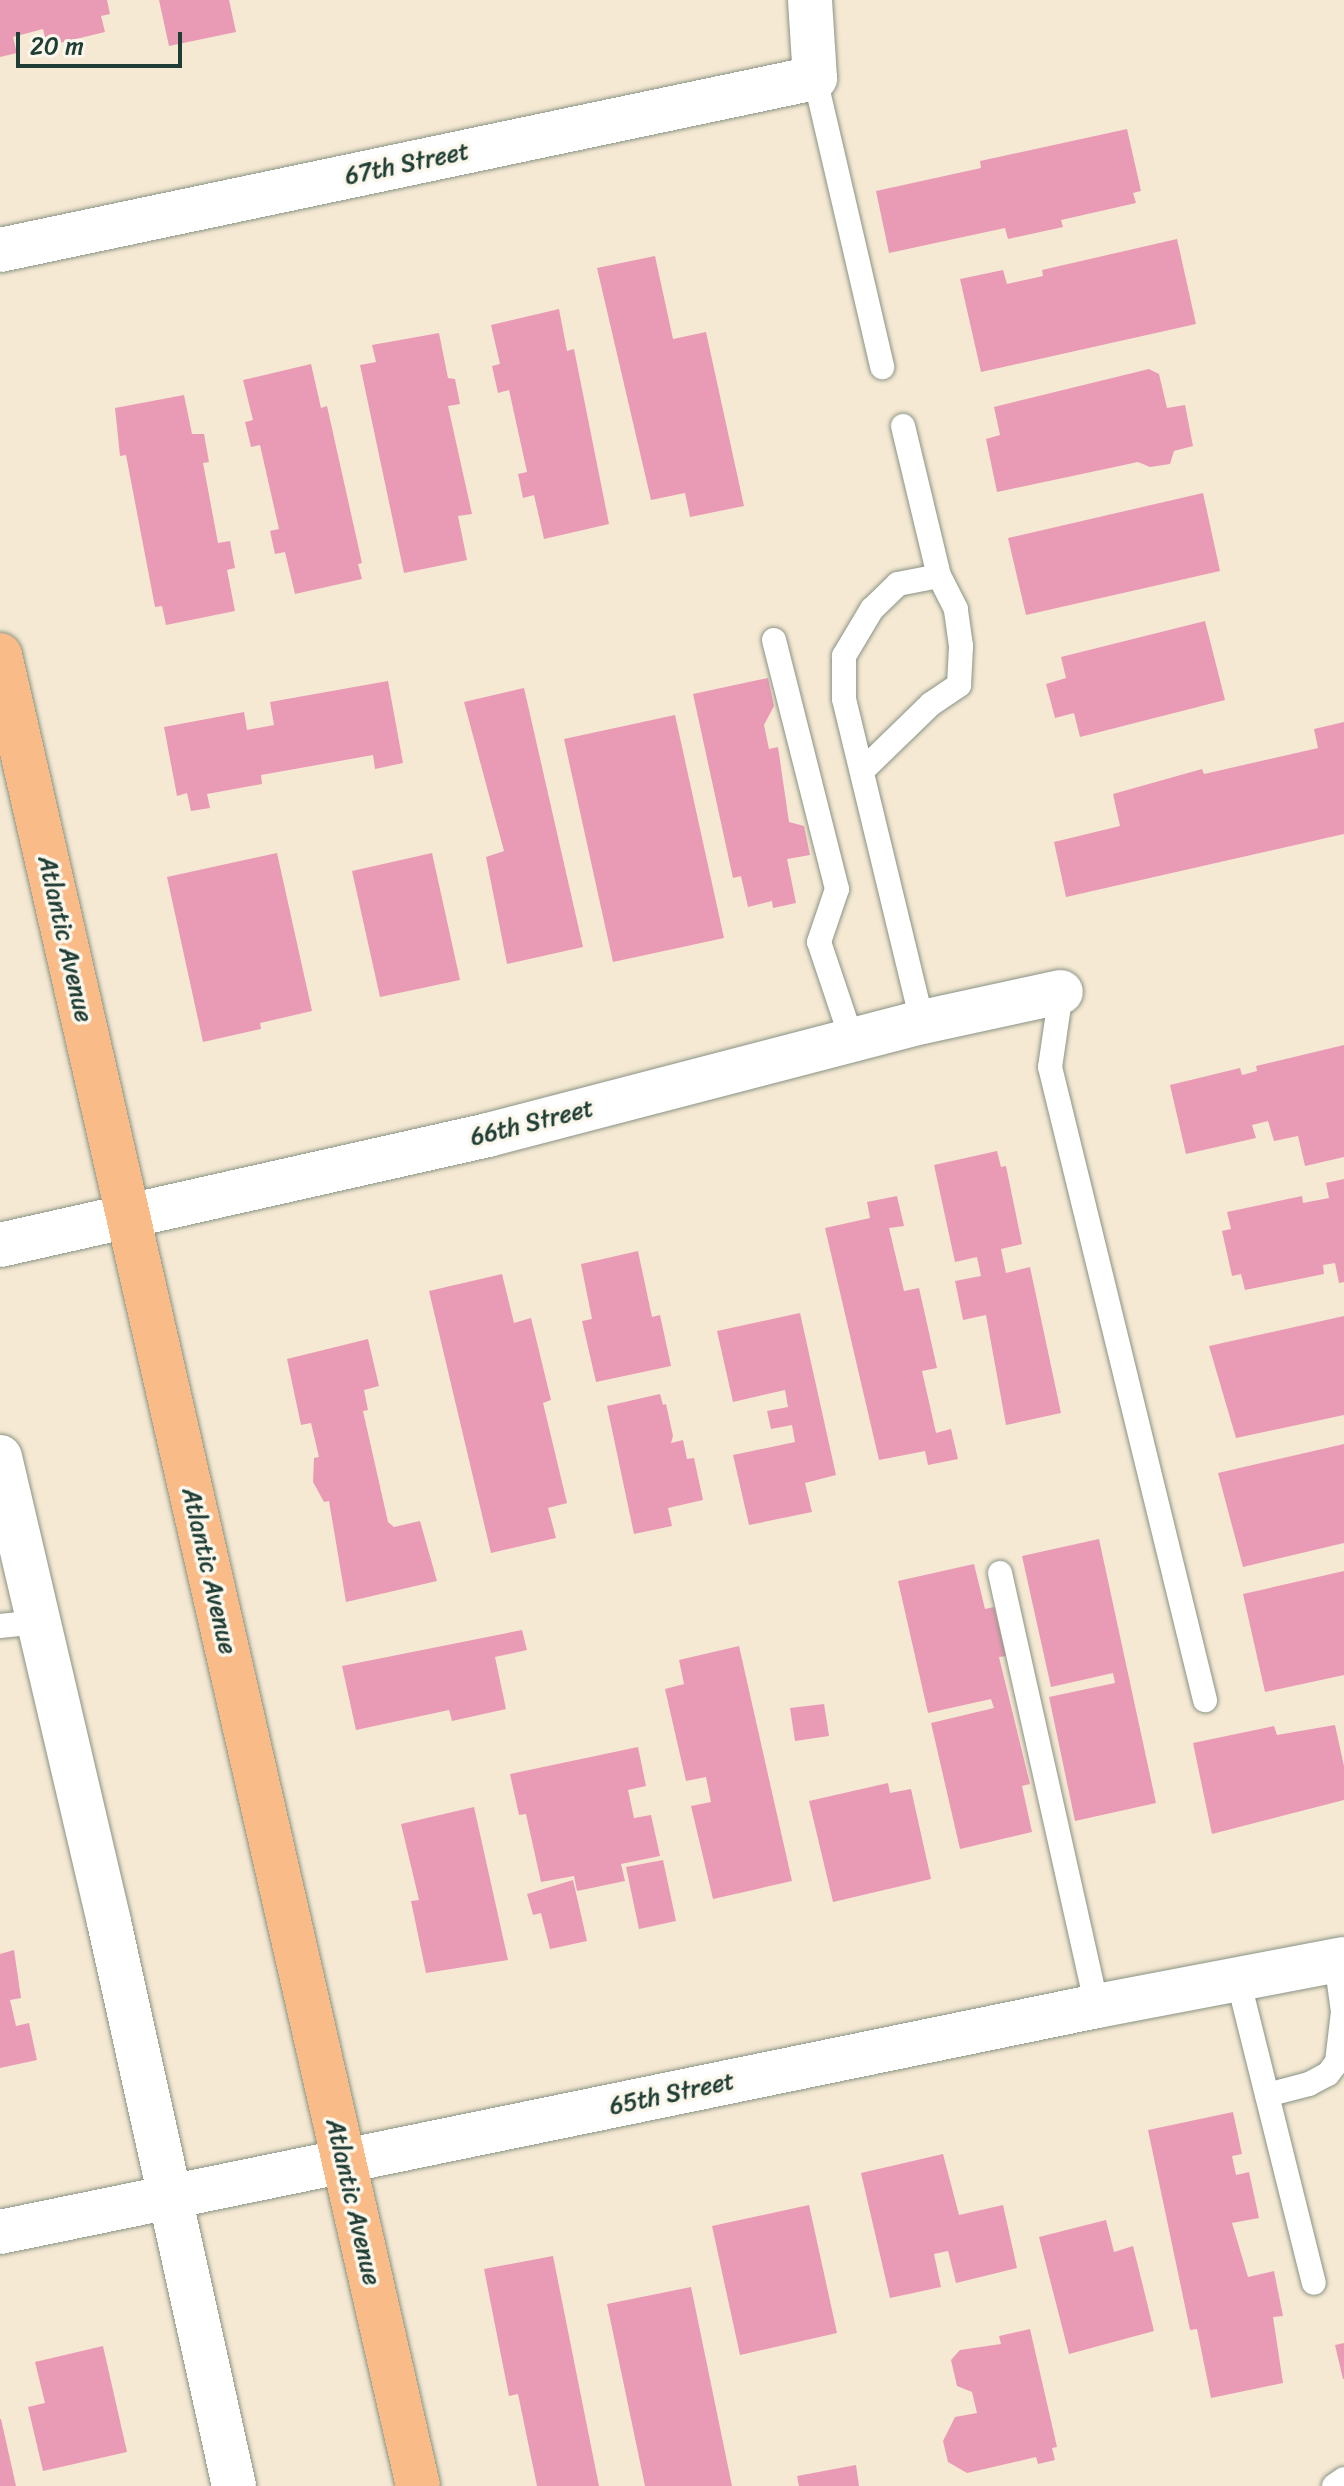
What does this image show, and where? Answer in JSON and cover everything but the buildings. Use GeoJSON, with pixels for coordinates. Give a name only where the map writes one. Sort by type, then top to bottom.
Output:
{"type":"FeatureCollection","features":[{"type":"Feature","properties":{"kind":"highway","name":"Atlantic Avenue"},"geometry":{"type":"LineString","coordinates":[[0,655],[418,2486]]}},
{"type":"Feature","properties":{"kind":"street"},"geometry":{"type":"LineString","coordinates":[[810,0],[815,78]]}},
{"type":"Feature","properties":{"kind":"street","name":"67th Street"},"geometry":{"type":"LineString","coordinates":[[0,250],[815,78]]}},
{"type":"Feature","properties":{"kind":"street","name":"66th Street"},"geometry":{"type":"LineString","coordinates":[[0,1245],[488,1135],[853,1043],[922,1022],[1061,992]]}},
{"type":"Feature","properties":{"kind":"street"},"geometry":{"type":"LineString","coordinates":[[0,1457],[19,1624],[109,1922],[234,2486]]}},
{"type":"Feature","properties":{"kind":"street","name":"65th Street"},"geometry":{"type":"LineString","coordinates":[[0,2232],[1097,2006],[1340,1960]]}},
{"type":"Feature","properties":{"kind":"lane"},"geometry":{"type":"LineString","coordinates":[[815,78],[882,367]]}},
{"type":"Feature","properties":{"kind":"lane"},"geometry":{"type":"LineString","coordinates":[[862,771],[931,704],[959,685],[961,646],[956,609],[939,576],[903,426]]}},
{"type":"Feature","properties":{"kind":"lane"},"geometry":{"type":"LineString","coordinates":[[922,1022],[844,699],[844,656],[872,609],[898,584],[939,576]]}},
{"type":"Feature","properties":{"kind":"lane"},"geometry":{"type":"LineString","coordinates":[[774,640],[837,889],[819,942],[853,1043]]}},
{"type":"Feature","properties":{"kind":"lane"},"geometry":{"type":"LineString","coordinates":[[1061,992],[1050,1067],[1205,1700]]}},
{"type":"Feature","properties":{"kind":"lane"},"geometry":{"type":"LineString","coordinates":[[1000,1573],[1097,2006]]}},
{"type":"Feature","properties":{"kind":"lane"},"geometry":{"type":"LineString","coordinates":[[1267,2095],[1309,2084],[1328,2074],[1337,2062],[1343,2012],[1340,1960]]}},
{"type":"Feature","properties":{"kind":"lane"},"geometry":{"type":"LineString","coordinates":[[1238,1979],[1314,2283]]}},
{"type":"Feature","properties":{"kind":"lane"},"geometry":{"type":"LineString","coordinates":[[1334,2486],[1344,2479]]}}]}
